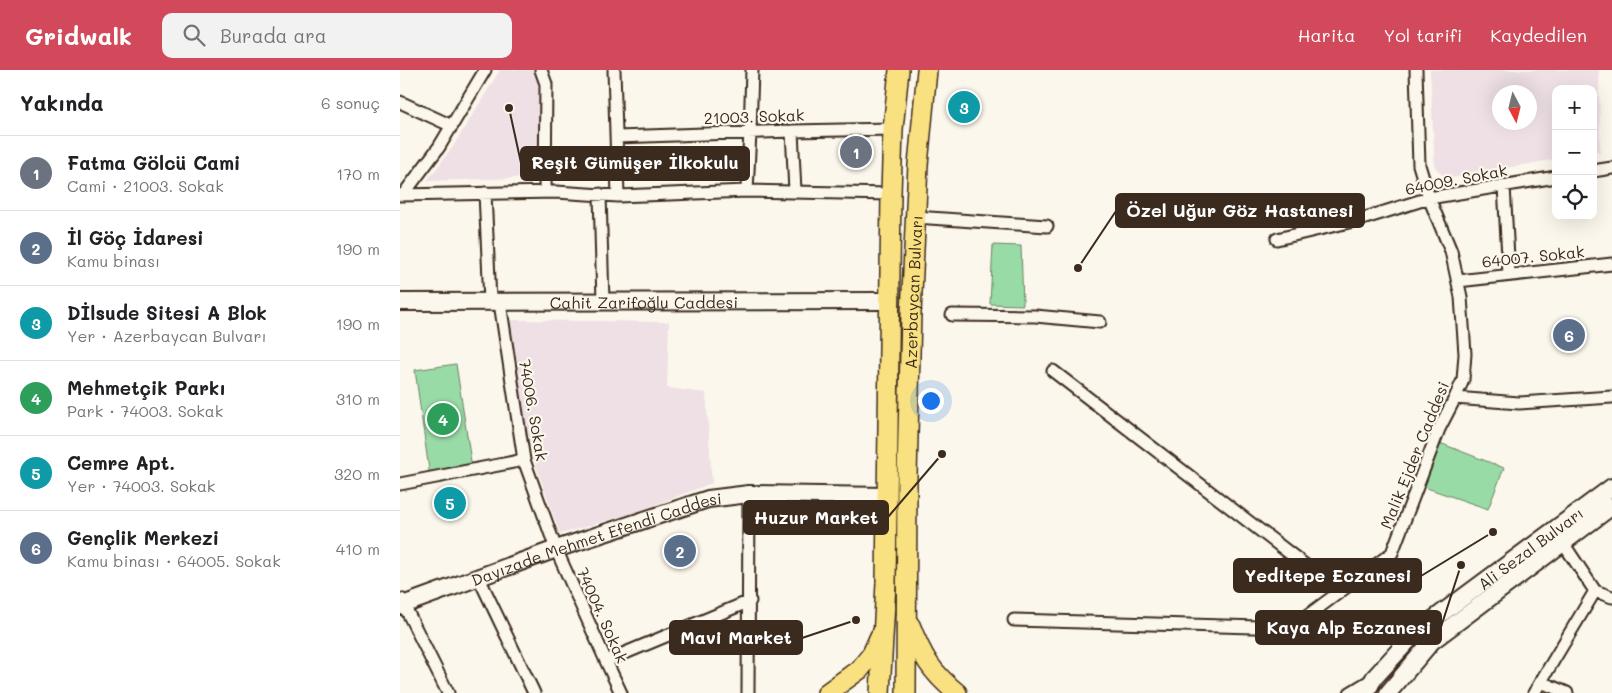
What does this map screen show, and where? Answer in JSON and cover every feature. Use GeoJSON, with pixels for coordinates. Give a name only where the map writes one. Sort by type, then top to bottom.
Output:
{"type":"FeatureCollection","features":[{"type":"Feature","properties":{"kind":"main road"},"geometry":{"type":"LineString","coordinates":[[880,693],[886,583],[891,194],[893,129],[898,70]]}},
{"type":"Feature","properties":{"kind":"main road","name":"Azerbaycan Bulvarı"},"geometry":{"type":"LineString","coordinates":[[906,693],[907,476],[915,217],[927,70]]}},
{"type":"Feature","properties":{"kind":"main road"},"geometry":{"type":"LineString","coordinates":[[907,616],[927,663],[941,681],[956,693]]}},
{"type":"Feature","properties":{"kind":"main road"},"geometry":{"type":"LineString","coordinates":[[827,693],[860,669],[872,654],[884,628]]}},
{"type":"Feature","properties":{"kind":"street"},"geometry":{"type":"LineString","coordinates":[[541,70],[546,84],[545,192]]}},
{"type":"Feature","properties":{"kind":"street"},"geometry":{"type":"LineString","coordinates":[[614,70],[618,196]]}},
{"type":"Feature","properties":{"kind":"street"},"geometry":{"type":"LineString","coordinates":[[747,191],[752,70]]}},
{"type":"Feature","properties":{"kind":"street","name":"Malik Ejder Caddesi"},"geometry":{"type":"LineString","coordinates":[[1014,620],[1291,628],[1392,553],[1438,429],[1463,380],[1465,354],[1461,297],[1451,251],[1429,198],[1420,164],[1416,70]]}},
{"type":"Feature","properties":{"kind":"street"},"geometry":{"type":"LineString","coordinates":[[402,195],[439,147],[481,72]]}},
{"type":"Feature","properties":{"kind":"street"},"geometry":{"type":"LineString","coordinates":[[400,102],[452,126]]}},
{"type":"Feature","properties":{"kind":"street","name":"21003. Sokak"},"geometry":{"type":"LineString","coordinates":[[617,137],[893,129]]}},
{"type":"Feature","properties":{"kind":"street"},"geometry":{"type":"LineString","coordinates":[[792,131],[796,191]]}},
{"type":"Feature","properties":{"kind":"street"},"geometry":{"type":"LineString","coordinates":[[1597,170],[1612,168]]}},
{"type":"Feature","properties":{"kind":"street","name":"64009. Sokak"},"geometry":{"type":"LineString","coordinates":[[1277,239],[1362,219],[1429,198],[1552,178]]}},
{"type":"Feature","properties":{"kind":"street"},"geometry":{"type":"LineString","coordinates":[[1504,186],[1508,276]]}},
{"type":"Feature","properties":{"kind":"street"},"geometry":{"type":"LineString","coordinates":[[402,195],[545,192],[618,196],[747,191],[891,194]]}},
{"type":"Feature","properties":{"kind":"street","name":"74006. Sokak"},"geometry":{"type":"LineString","coordinates":[[485,194],[495,302],[524,460],[556,549]]}},
{"type":"Feature","properties":{"kind":"street"},"geometry":{"type":"LineString","coordinates":[[600,194],[603,302]]}},
{"type":"Feature","properties":{"kind":"street"},"geometry":{"type":"LineString","coordinates":[[915,217],[1046,226]]}},
{"type":"Feature","properties":{"kind":"street","name":"64007. Sokak"},"geometry":{"type":"LineString","coordinates":[[1458,281],[1612,264]]}},
{"type":"Feature","properties":{"kind":"street","name":"Cahit Zarifoğlu Caddesi"},"geometry":{"type":"LineString","coordinates":[[400,302],[889,301]]}},
{"type":"Feature","properties":{"kind":"street"},"geometry":{"type":"LineString","coordinates":[[952,316],[1035,316],[1100,322]]}},
{"type":"Feature","properties":{"kind":"street"},"geometry":{"type":"LineString","coordinates":[[1053,371],[1340,592]]}},
{"type":"Feature","properties":{"kind":"street"},"geometry":{"type":"LineString","coordinates":[[1455,398],[1519,403],[1612,397]]}},
{"type":"Feature","properties":{"kind":"street"},"geometry":{"type":"LineString","coordinates":[[400,484],[524,460]]}},
{"type":"Feature","properties":{"kind":"street","name":"Ali Sezal Bulvarı"},"geometry":{"type":"LineString","coordinates":[[1366,693],[1374,678],[1415,634],[1612,487]]}},
{"type":"Feature","properties":{"kind":"street"},"geometry":{"type":"LineString","coordinates":[[748,693],[750,494]]}},
{"type":"Feature","properties":{"kind":"street","name":"Dayızade Mehmet Efendi Caddesi"},"geometry":{"type":"LineString","coordinates":[[401,603],[708,499],[750,494],[886,496]]}},
{"type":"Feature","properties":{"kind":"street","name":"Ali Sezal Bulvarı"},"geometry":{"type":"LineString","coordinates":[[1388,693],[1432,641],[1612,506]]}},
{"type":"Feature","properties":{"kind":"street"},"geometry":{"type":"LineString","coordinates":[[1563,543],[1595,591],[1612,598]]}},
{"type":"Feature","properties":{"kind":"street","name":"74004. Sokak"},"geometry":{"type":"LineString","coordinates":[[556,549],[621,693]]}},
{"type":"Feature","properties":{"kind":"street"},"geometry":{"type":"LineString","coordinates":[[479,578],[534,693]]}},
{"type":"Feature","properties":{"kind":"street"},"geometry":{"type":"LineString","coordinates":[[1534,693],[1595,591]]}},
{"type":"Feature","properties":{"kind":"street"},"geometry":{"type":"LineString","coordinates":[[606,661],[750,601]]}},
{"type":"Feature","properties":{"kind":"street"},"geometry":{"type":"LineString","coordinates":[[401,603],[448,693]]}},
{"type":"Feature","properties":{"kind":"street"},"geometry":{"type":"LineString","coordinates":[[1350,693],[1374,678]]}},
{"type":"Feature","properties":{"kind":"street"},"geometry":{"type":"LineString","coordinates":[[1541,682],[1567,693]]}},
{"type":"Feature","properties":{"kind":"shaded area"},"geometry":{"type":"Polygon","coordinates":[[[500,70],[537,70],[546,177],[427,181],[454,145],[500,70]]]}},
{"type":"Feature","properties":{"kind":"shaded area"},"geometry":{"type":"Polygon","coordinates":[[[1430,70],[1599,70],[1600,151],[1597,151],[1597,85],[1552,85],[1552,160],[1446,179],[1435,167],[1430,70]]]}},
{"type":"Feature","properties":{"kind":"shaded area"},"geometry":{"type":"Polygon","coordinates":[[[512,320],[669,322],[667,388],[706,393],[712,483],[636,512],[560,534],[533,457],[506,325],[512,320]]]}},
{"type":"Feature","properties":{"kind":"green space"},"geometry":{"type":"Polygon","coordinates":[[[993,245],[1021,246],[1023,305],[990,304],[993,245]]]}},
{"type":"Feature","properties":{"kind":"green space"},"geometry":{"type":"Polygon","coordinates":[[[456,364],[472,468],[430,477],[415,370],[456,364]]]}},
{"type":"Feature","properties":{"kind":"green space"},"geometry":{"type":"Polygon","coordinates":[[[1440,443],[1504,468],[1488,509],[1424,487],[1440,443]]]}},
{"type":"Feature","properties":{"kind":"place","name":"Dİlsude Sitesi A Blok"},"geometry":{"type":"Point","coordinates":[964,107]}},
{"type":"Feature","properties":{"kind":"place","name":"Reşit Gümüşer İlkokulu"},"geometry":{"type":"Point","coordinates":[509,108]}},
{"type":"Feature","properties":{"kind":"place","name":"Fatma Gölcü Cami"},"geometry":{"type":"Point","coordinates":[856,152]}},
{"type":"Feature","properties":{"kind":"place","name":"Özel Uğur Göz Hastanesi"},"geometry":{"type":"Point","coordinates":[1078,268]}},
{"type":"Feature","properties":{"kind":"place","name":"Gençlik Merkezi"},"geometry":{"type":"Point","coordinates":[1569,335]}},
{"type":"Feature","properties":{"kind":"place","name":"Mehmetçik Parkı"},"geometry":{"type":"Point","coordinates":[443,419]}},
{"type":"Feature","properties":{"kind":"place","name":"Huzur Market"},"geometry":{"type":"Point","coordinates":[942,454]}},
{"type":"Feature","properties":{"kind":"place","name":"Cemre Apt."},"geometry":{"type":"Point","coordinates":[450,503]}},
{"type":"Feature","properties":{"kind":"place","name":"Yeditepe Eczanesi"},"geometry":{"type":"Point","coordinates":[1493,532]}},
{"type":"Feature","properties":{"kind":"place","name":"İl Göç İdaresi"},"geometry":{"type":"Point","coordinates":[680,551]}},
{"type":"Feature","properties":{"kind":"place","name":"Kaya Alp Eczanesi"},"geometry":{"type":"Point","coordinates":[1461,565]}},
{"type":"Feature","properties":{"kind":"place","name":"Mavi Market"},"geometry":{"type":"Point","coordinates":[856,620]}}]}
